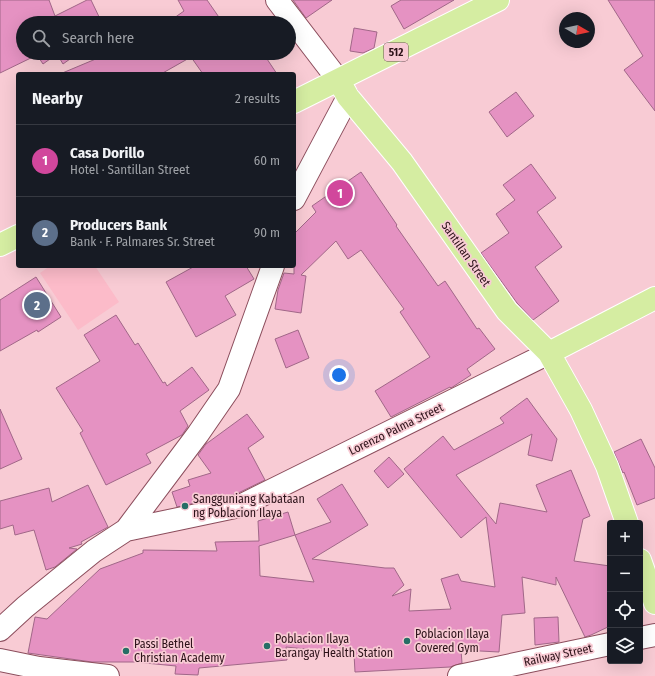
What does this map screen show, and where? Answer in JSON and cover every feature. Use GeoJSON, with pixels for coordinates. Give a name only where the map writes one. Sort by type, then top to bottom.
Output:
{"type":"FeatureCollection","features":[{"type":"Feature","properties":{"kind":"main road","name":"512"},"geometry":{"type":"LineString","coordinates":[[296,101],[343,89],[498,0]]}},
{"type":"Feature","properties":{"kind":"main road","name":"Santillan Street"},"geometry":{"type":"LineString","coordinates":[[343,89],[402,162],[507,311],[549,353],[581,410],[608,466],[626,520]]}},
{"type":"Feature","properties":{"kind":"main road"},"geometry":{"type":"LineString","coordinates":[[0,244],[16,237]]}},
{"type":"Feature","properties":{"kind":"main road","name":"Lorenzo Palma Street"},"geometry":{"type":"LineString","coordinates":[[549,353],[655,298]]}},
{"type":"Feature","properties":{"kind":"main road"},"geometry":{"type":"LineString","coordinates":[[643,569],[655,603]]}},
{"type":"Feature","properties":{"kind":"street","name":"Santillan Street"},"geometry":{"type":"LineString","coordinates":[[277,0],[289,16]]}},
{"type":"Feature","properties":{"kind":"street","name":"Santillan Street"},"geometry":{"type":"LineString","coordinates":[[296,26],[343,89]]}},
{"type":"Feature","properties":{"kind":"street"},"geometry":{"type":"LineString","coordinates":[[296,195],[343,89]]}},
{"type":"Feature","properties":{"kind":"street"},"geometry":{"type":"LineString","coordinates":[[0,630],[35,598],[94,551],[126,530],[198,434],[229,389],[272,268]]}},
{"type":"Feature","properties":{"kind":"street","name":"Lorenzo Palma Street"},"geometry":{"type":"LineString","coordinates":[[126,530],[240,506],[549,353]]}},
{"type":"Feature","properties":{"kind":"street"},"geometry":{"type":"LineString","coordinates":[[643,637],[655,635]]}},
{"type":"Feature","properties":{"kind":"street","name":"Railway Street"},"geometry":{"type":"LineString","coordinates":[[459,676],[607,645]]}},
{"type":"Feature","properties":{"kind":"street"},"geometry":{"type":"LineString","coordinates":[[0,660],[39,668],[108,676]]}},
{"type":"Feature","properties":{"kind":"shaded area"},"geometry":{"type":"Polygon","coordinates":[[[47,268],[96,268],[119,302],[78,330],[40,273],[47,268]]]}},
{"type":"Feature","properties":{"kind":"building"},"geometry":{"type":"Polygon","coordinates":[[[0,0],[49,0],[55,16],[16,16],[16,60],[27,60],[0,73],[0,0]]]}},
{"type":"Feature","properties":{"kind":"building"},"geometry":{"type":"Polygon","coordinates":[[[87,0],[91,0],[99,16],[55,16],[87,0]]]}},
{"type":"Feature","properties":{"kind":"building"},"geometry":{"type":"Polygon","coordinates":[[[178,0],[207,0],[218,16],[177,16],[184,11],[178,0]]]}},
{"type":"Feature","properties":{"kind":"building"},"geometry":{"type":"Polygon","coordinates":[[[293,0],[332,0],[306,18],[293,0]]]}},
{"type":"Feature","properties":{"kind":"building"},"geometry":{"type":"Polygon","coordinates":[[[401,0],[454,0],[404,29],[391,6],[401,0]]]}},
{"type":"Feature","properties":{"kind":"building"},"geometry":{"type":"Polygon","coordinates":[[[608,0],[655,0],[655,111],[624,70],[643,56],[608,0]]]}},
{"type":"Feature","properties":{"kind":"building"},"geometry":{"type":"Polygon","coordinates":[[[354,28],[377,32],[374,48],[363,53],[350,51],[354,28]]]}},
{"type":"Feature","properties":{"kind":"building"},"geometry":{"type":"Polygon","coordinates":[[[40,60],[49,60],[43,64],[40,60]]]}},
{"type":"Feature","properties":{"kind":"building"},"geometry":{"type":"Polygon","coordinates":[[[61,60],[69,60],[63,64],[61,60]]]}},
{"type":"Feature","properties":{"kind":"building"},"geometry":{"type":"Polygon","coordinates":[[[93,60],[186,60],[165,72],[65,72],[93,60]]]}},
{"type":"Feature","properties":{"kind":"building"},"geometry":{"type":"Polygon","coordinates":[[[193,60],[268,60],[276,72],[202,72],[193,60]]]}},
{"type":"Feature","properties":{"kind":"building"},"geometry":{"type":"Polygon","coordinates":[[[516,92],[534,116],[507,137],[489,112],[516,92]]]}},
{"type":"Feature","properties":{"kind":"building"},"geometry":{"type":"Polygon","coordinates":[[[531,164],[556,198],[537,212],[562,247],[535,267],[559,301],[533,320],[517,303],[481,253],[509,233],[496,214],[515,200],[503,185],[531,164]]]}},
{"type":"Feature","properties":{"kind":"building"},"geometry":{"type":"Polygon","coordinates":[[[361,172],[397,225],[396,226],[438,286],[445,281],[477,329],[479,328],[495,349],[467,369],[471,375],[451,388],[450,387],[391,417],[375,391],[430,357],[400,312],[404,309],[361,250],[348,259],[336,241],[301,275],[306,276],[301,313],[275,309],[278,290],[284,273],[294,274],[294,268],[296,268],[296,232],[316,212],[312,206],[361,172]]]}},
{"type":"Feature","properties":{"kind":"building"},"geometry":{"type":"Polygon","coordinates":[[[191,268],[247,268],[254,279],[225,296],[236,315],[196,337],[166,282],[191,268]]]}},
{"type":"Feature","properties":{"kind":"building"},"geometry":{"type":"Polygon","coordinates":[[[36,277],[61,317],[38,332],[37,330],[0,351],[0,300],[36,277]]]}},
{"type":"Feature","properties":{"kind":"building"},"geometry":{"type":"Polygon","coordinates":[[[116,315],[135,345],[138,343],[163,383],[165,382],[167,386],[192,367],[209,390],[180,411],[188,426],[182,435],[146,454],[151,463],[106,485],[80,433],[83,431],[56,388],[100,361],[84,335],[116,315]]]}},
{"type":"Feature","properties":{"kind":"building"},"geometry":{"type":"Polygon","coordinates":[[[298,330],[309,358],[286,368],[275,339],[298,330]]]}},
{"type":"Feature","properties":{"kind":"building"},"geometry":{"type":"Polygon","coordinates":[[[527,398],[557,439],[552,461],[528,455],[532,434],[456,475],[496,524],[500,503],[547,512],[536,485],[571,470],[590,516],[583,519],[574,561],[607,566],[607,627],[585,637],[556,577],[556,585],[522,577],[525,613],[502,615],[499,652],[461,650],[462,663],[450,667],[355,672],[354,654],[286,647],[287,660],[199,668],[198,675],[175,674],[176,666],[135,662],[92,662],[28,653],[35,617],[47,619],[100,569],[143,553],[143,550],[217,551],[215,542],[259,541],[258,521],[288,512],[295,535],[331,522],[317,499],[342,484],[368,525],[312,559],[394,568],[404,585],[392,596],[411,589],[409,611],[451,609],[441,579],[458,574],[461,581],[495,587],[486,517],[461,538],[404,469],[443,436],[454,450],[504,423],[500,418],[527,398]],[[295,535],[259,546],[260,576],[314,582],[295,535]]]}},
{"type":"Feature","properties":{"kind":"building"},"geometry":{"type":"Polygon","coordinates":[[[0,409],[22,459],[0,469],[0,409]]]}},
{"type":"Feature","properties":{"kind":"building"},"geometry":{"type":"Polygon","coordinates":[[[247,414],[264,437],[248,448],[265,480],[236,494],[177,507],[172,492],[190,486],[188,480],[211,473],[198,455],[206,444],[247,414]]]}},
{"type":"Feature","properties":{"kind":"building"},"geometry":{"type":"Polygon","coordinates":[[[641,439],[655,468],[655,498],[637,505],[624,472],[623,473],[614,452],[641,439]]]}},
{"type":"Feature","properties":{"kind":"building"},"geometry":{"type":"Polygon","coordinates":[[[389,457],[404,474],[388,488],[374,471],[389,457]]]}},
{"type":"Feature","properties":{"kind":"building"},"geometry":{"type":"Polygon","coordinates":[[[88,485],[108,527],[81,542],[82,544],[69,548],[77,549],[55,567],[46,570],[34,530],[15,535],[13,525],[0,529],[0,501],[49,488],[52,502],[88,485]]]}},
{"type":"Feature","properties":{"kind":"building"},"geometry":{"type":"Polygon","coordinates":[[[558,617],[559,642],[535,645],[534,618],[558,617]]]}},
{"type":"Feature","properties":{"kind":"place","name":"Casa Dorillo"},"geometry":{"type":"Point","coordinates":[340,193]}},
{"type":"Feature","properties":{"kind":"place","name":"Producers Bank"},"geometry":{"type":"Point","coordinates":[37,305]}},
{"type":"Feature","properties":{"kind":"place","name":"Sangguniang Kabataan ng Poblacion Ilaya"},"geometry":{"type":"Point","coordinates":[185,506]}},
{"type":"Feature","properties":{"kind":"place","name":"Poblacion Ilaya Covered Gym"},"geometry":{"type":"Point","coordinates":[407,641]}},
{"type":"Feature","properties":{"kind":"place","name":"Poblacion Ilaya Barangay Health Station"},"geometry":{"type":"Point","coordinates":[267,646]}},
{"type":"Feature","properties":{"kind":"place","name":"Passi Bethel Christian Academy"},"geometry":{"type":"Point","coordinates":[126,651]}}]}
